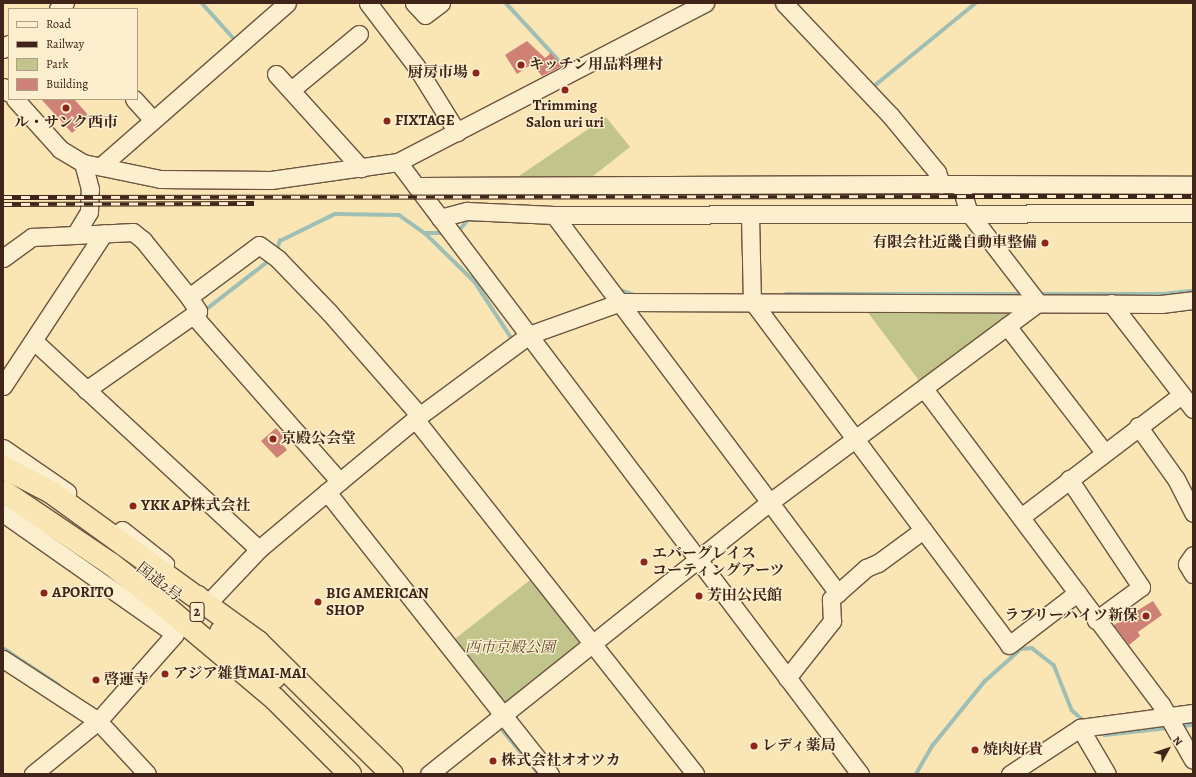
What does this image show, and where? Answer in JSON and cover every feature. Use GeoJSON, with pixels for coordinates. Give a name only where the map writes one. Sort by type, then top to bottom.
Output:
{"type":"FeatureCollection","features":[{"type":"Feature","properties":{"kind":"highway"},"geometry":{"type":"LineString","coordinates":[[3,467],[51,492],[208,603],[258,642],[392,774]]}},
{"type":"Feature","properties":{"kind":"highway","name":"国道2号"},"geometry":{"type":"LineString","coordinates":[[3,471],[112,546],[203,617],[284,686],[372,774]]}},
{"type":"Feature","properties":{"kind":"highway","name":"国道2号"},"geometry":{"type":"LineString","coordinates":[[3,491],[111,564],[275,699],[350,774]]}},
{"type":"Feature","properties":{"kind":"highway"},"geometry":{"type":"LineString","coordinates":[[111,564],[175,634],[224,673],[330,774]]}},
{"type":"Feature","properties":{"kind":"street"},"geometry":{"type":"LineString","coordinates":[[101,166],[287,3]]}},
{"type":"Feature","properties":{"kind":"street"},"geometry":{"type":"LineString","coordinates":[[368,3],[416,66],[457,132]]}},
{"type":"Feature","properties":{"kind":"street"},"geometry":{"type":"LineString","coordinates":[[414,3],[425,15],[441,3]]}},
{"type":"Feature","properties":{"kind":"street"},"geometry":{"type":"LineString","coordinates":[[22,102],[60,149],[83,163],[168,180],[271,180],[361,168],[398,162],[705,3]]}},
{"type":"Feature","properties":{"kind":"street"},"geometry":{"type":"LineString","coordinates":[[784,3],[890,115],[937,172],[941,184]]}},
{"type":"Feature","properties":{"kind":"street"},"geometry":{"type":"LineString","coordinates":[[291,90],[359,34]]}},
{"type":"Feature","properties":{"kind":"street"},"geometry":{"type":"LineString","coordinates":[[276,74],[361,168]]}},
{"type":"Feature","properties":{"kind":"street"},"geometry":{"type":"LineString","coordinates":[[135,100],[153,120]]}},
{"type":"Feature","properties":{"kind":"street"},"geometry":{"type":"LineString","coordinates":[[398,162],[860,774]]}},
{"type":"Feature","properties":{"kind":"street"},"geometry":{"type":"LineString","coordinates":[[75,234],[89,212],[90,189],[83,163]]}},
{"type":"Feature","properties":{"kind":"street"},"geometry":{"type":"LineString","coordinates":[[416,186],[941,184],[1193,185]]}},
{"type":"Feature","properties":{"kind":"street"},"geometry":{"type":"LineString","coordinates":[[960,184],[969,213],[1034,297]]}},
{"type":"Feature","properties":{"kind":"street"},"geometry":{"type":"LineString","coordinates":[[447,228],[466,211],[556,219],[750,215],[1193,213]]}},
{"type":"Feature","properties":{"kind":"street"},"geometry":{"type":"LineString","coordinates":[[750,215],[752,296],[855,440],[1009,645],[1077,593]]}},
{"type":"Feature","properties":{"kind":"street"},"geometry":{"type":"LineString","coordinates":[[556,219],[621,302],[838,593]]}},
{"type":"Feature","properties":{"kind":"street"},"geometry":{"type":"LineString","coordinates":[[3,258],[32,238],[75,234],[133,232],[189,297],[198,311],[195,317],[89,393]]}},
{"type":"Feature","properties":{"kind":"street"},"geometry":{"type":"LineString","coordinates":[[3,386],[104,233]]}},
{"type":"Feature","properties":{"kind":"street"},"geometry":{"type":"LineString","coordinates":[[189,297],[259,245],[274,257],[417,417],[590,643],[695,774]]}},
{"type":"Feature","properties":{"kind":"street"},"geometry":{"type":"LineString","coordinates":[[3,448],[148,549],[208,603],[259,549],[333,487],[417,417],[529,335],[621,302],[752,296],[1034,297],[1111,303],[1161,304],[1193,300]]}},
{"type":"Feature","properties":{"kind":"street"},"geometry":{"type":"LineString","coordinates":[[429,774],[590,643],[770,502],[925,390],[1006,326],[1034,297]]}},
{"type":"Feature","properties":{"kind":"street"},"geometry":{"type":"LineString","coordinates":[[1111,303],[1193,409]]}},
{"type":"Feature","properties":{"kind":"street"},"geometry":{"type":"LineString","coordinates":[[195,317],[333,487],[502,714],[550,774]]}},
{"type":"Feature","properties":{"kind":"street"},"geometry":{"type":"LineString","coordinates":[[1006,326],[1104,452]]}},
{"type":"Feature","properties":{"kind":"street"},"geometry":{"type":"LineString","coordinates":[[34,340],[89,393],[259,549]]}},
{"type":"Feature","properties":{"kind":"street"},"geometry":{"type":"LineString","coordinates":[[925,390],[1172,723],[1193,760]]}},
{"type":"Feature","properties":{"kind":"street"},"geometry":{"type":"LineString","coordinates":[[1020,517],[1138,426],[1181,395]]}},
{"type":"Feature","properties":{"kind":"street"},"geometry":{"type":"LineString","coordinates":[[1138,426],[1176,479],[1193,513]]}},
{"type":"Feature","properties":{"kind":"street"},"geometry":{"type":"LineString","coordinates":[[1069,479],[1141,587],[1096,620]]}},
{"type":"Feature","properties":{"kind":"street"},"geometry":{"type":"LineString","coordinates":[[3,513],[175,634],[101,718],[33,774]]}},
{"type":"Feature","properties":{"kind":"street"},"geometry":{"type":"LineString","coordinates":[[787,678],[832,621],[831,599],[866,568],[878,563],[923,530]]}},
{"type":"Feature","properties":{"kind":"street"},"geometry":{"type":"LineString","coordinates":[[1193,555],[1187,564],[1193,574]]}},
{"type":"Feature","properties":{"kind":"street"},"geometry":{"type":"LineString","coordinates":[[3,659],[101,718],[147,774]]}},
{"type":"Feature","properties":{"kind":"street"},"geometry":{"type":"LineString","coordinates":[[1010,774],[1087,726],[1172,723],[1193,713]]}},
{"type":"Feature","properties":{"kind":"street"},"geometry":{"type":"LineString","coordinates":[[1087,726],[1107,774]]}},
{"type":"Feature","properties":{"kind":"green space"},"geometry":{"type":"Polygon","coordinates":[[[606,117],[630,147],[593,176],[519,176],[606,117]]]}},
{"type":"Feature","properties":{"kind":"green space"},"geometry":{"type":"Polygon","coordinates":[[[863,306],[1017,310],[920,382],[863,306]]]}},
{"type":"Feature","properties":{"kind":"green space","name":"西市京殿公園"},"geometry":{"type":"Polygon","coordinates":[[[534,577],[581,638],[580,646],[502,707],[451,642],[534,577]]]}},
{"type":"Feature","properties":{"kind":"building","name":"キッチン用品料理村"},"geometry":{"type":"Polygon","coordinates":[[[527,41],[545,58],[551,53],[562,66],[542,76],[532,64],[517,74],[505,55],[527,41]]]}},
{"type":"Feature","properties":{"kind":"building","name":"ル・サンク西市"},"geometry":{"type":"Polygon","coordinates":[[[42,100],[75,100],[90,117],[72,133],[42,100]]]}},
{"type":"Feature","properties":{"kind":"building","name":"京殿公会堂"},"geometry":{"type":"Polygon","coordinates":[[[276,428],[284,437],[280,441],[287,450],[277,458],[261,441],[276,428]]]}},
{"type":"Feature","properties":{"kind":"building"},"geometry":{"type":"Polygon","coordinates":[[[1153,601],[1162,615],[1138,632],[1140,636],[1129,645],[1114,625],[1153,601]]]}},
{"type":"Feature","properties":{"kind":"waterway"},"geometry":{"type":"LineString","coordinates":[[202,3],[237,42]]}},
{"type":"Feature","properties":{"kind":"waterway"},"geometry":{"type":"LineString","coordinates":[[506,3],[566,68]]}},
{"type":"Feature","properties":{"kind":"waterway"},"geometry":{"type":"LineString","coordinates":[[873,87],[976,3]]}},
{"type":"Feature","properties":{"kind":"waterway"},"geometry":{"type":"LineString","coordinates":[[276,253],[280,241],[335,214],[399,215],[425,233],[475,282],[513,340]]}},
{"type":"Feature","properties":{"kind":"waterway"},"geometry":{"type":"LineString","coordinates":[[457,233],[468,220],[482,220]]}},
{"type":"Feature","properties":{"kind":"waterway"},"geometry":{"type":"LineString","coordinates":[[425,233],[445,233]]}},
{"type":"Feature","properties":{"kind":"waterway"},"geometry":{"type":"LineString","coordinates":[[203,312],[271,259]]}},
{"type":"Feature","properties":{"kind":"waterway"},"geometry":{"type":"LineString","coordinates":[[617,289],[632,294]]}},
{"type":"Feature","properties":{"kind":"waterway"},"geometry":{"type":"LineString","coordinates":[[1038,294],[1163,294],[1193,291]]}},
{"type":"Feature","properties":{"kind":"waterway"},"geometry":{"type":"LineString","coordinates":[[786,294],[1024,294]]}},
{"type":"Feature","properties":{"kind":"waterway"},"geometry":{"type":"LineString","coordinates":[[3,648],[59,685]]}},
{"type":"Feature","properties":{"kind":"waterway"},"geometry":{"type":"LineString","coordinates":[[916,774],[933,745],[985,681],[1021,649],[1032,648],[1054,665],[1072,710],[1084,721]]}},
{"type":"Feature","properties":{"kind":"waterway"},"geometry":{"type":"LineString","coordinates":[[1180,726],[1193,725]]}},
{"type":"Feature","properties":{"kind":"waterway"},"geometry":{"type":"LineString","coordinates":[[500,727],[539,774]]}},
{"type":"Feature","properties":{"kind":"waterway"},"geometry":{"type":"LineString","coordinates":[[1100,731],[1105,735],[1168,728]]}},
{"type":"Feature","properties":{"kind":"railway"},"geometry":{"type":"LineString","coordinates":[[3,197],[1193,196]]}},
{"type":"Feature","properties":{"kind":"railway"},"geometry":{"type":"LineString","coordinates":[[3,204],[254,203]]}},
{"type":"Feature","properties":{"kind":"place","name":"キッチン用品料理村"},"geometry":{"type":"Point","coordinates":[521,65]}},
{"type":"Feature","properties":{"kind":"place","name":"厨房市場"},"geometry":{"type":"Point","coordinates":[476,73]}},
{"type":"Feature","properties":{"kind":"place","name":"Trimming Salon uri uri"},"geometry":{"type":"Point","coordinates":[565,90]}},
{"type":"Feature","properties":{"kind":"place","name":"ル・サンク西市"},"geometry":{"type":"Point","coordinates":[66,108]}},
{"type":"Feature","properties":{"kind":"place","name":"FIXTAGE"},"geometry":{"type":"Point","coordinates":[387,121]}},
{"type":"Feature","properties":{"kind":"place","name":"有限会社近畿自動車整備"},"geometry":{"type":"Point","coordinates":[1045,243]}},
{"type":"Feature","properties":{"kind":"place","name":"京殿公会堂"},"geometry":{"type":"Point","coordinates":[273,439]}},
{"type":"Feature","properties":{"kind":"place","name":"YKK AP株式会社"},"geometry":{"type":"Point","coordinates":[133,506]}},
{"type":"Feature","properties":{"kind":"place","name":"エバーグレイス コーティングアーツ"},"geometry":{"type":"Point","coordinates":[644,562]}},
{"type":"Feature","properties":{"kind":"place","name":"APORITO"},"geometry":{"type":"Point","coordinates":[44,593]}},
{"type":"Feature","properties":{"kind":"place","name":"芳田公民館"},"geometry":{"type":"Point","coordinates":[699,596]}},
{"type":"Feature","properties":{"kind":"place","name":"BIG AMERICAN SHOP"},"geometry":{"type":"Point","coordinates":[318,602]}},
{"type":"Feature","properties":{"kind":"place","name":"ラブリーハイツ新保"},"geometry":{"type":"Point","coordinates":[1146,616]}},
{"type":"Feature","properties":{"kind":"place","name":"アジア雑貨MAI-MAI"},"geometry":{"type":"Point","coordinates":[165,674]}},
{"type":"Feature","properties":{"kind":"place","name":"啓運寺"},"geometry":{"type":"Point","coordinates":[96,680]}},
{"type":"Feature","properties":{"kind":"place","name":"レディ薬局"},"geometry":{"type":"Point","coordinates":[754,746]}},
{"type":"Feature","properties":{"kind":"place","name":"焼肉好貴"},"geometry":{"type":"Point","coordinates":[975,750]}},
{"type":"Feature","properties":{"kind":"place","name":"株式会社オオツカ"},"geometry":{"type":"Point","coordinates":[493,761]}}]}
